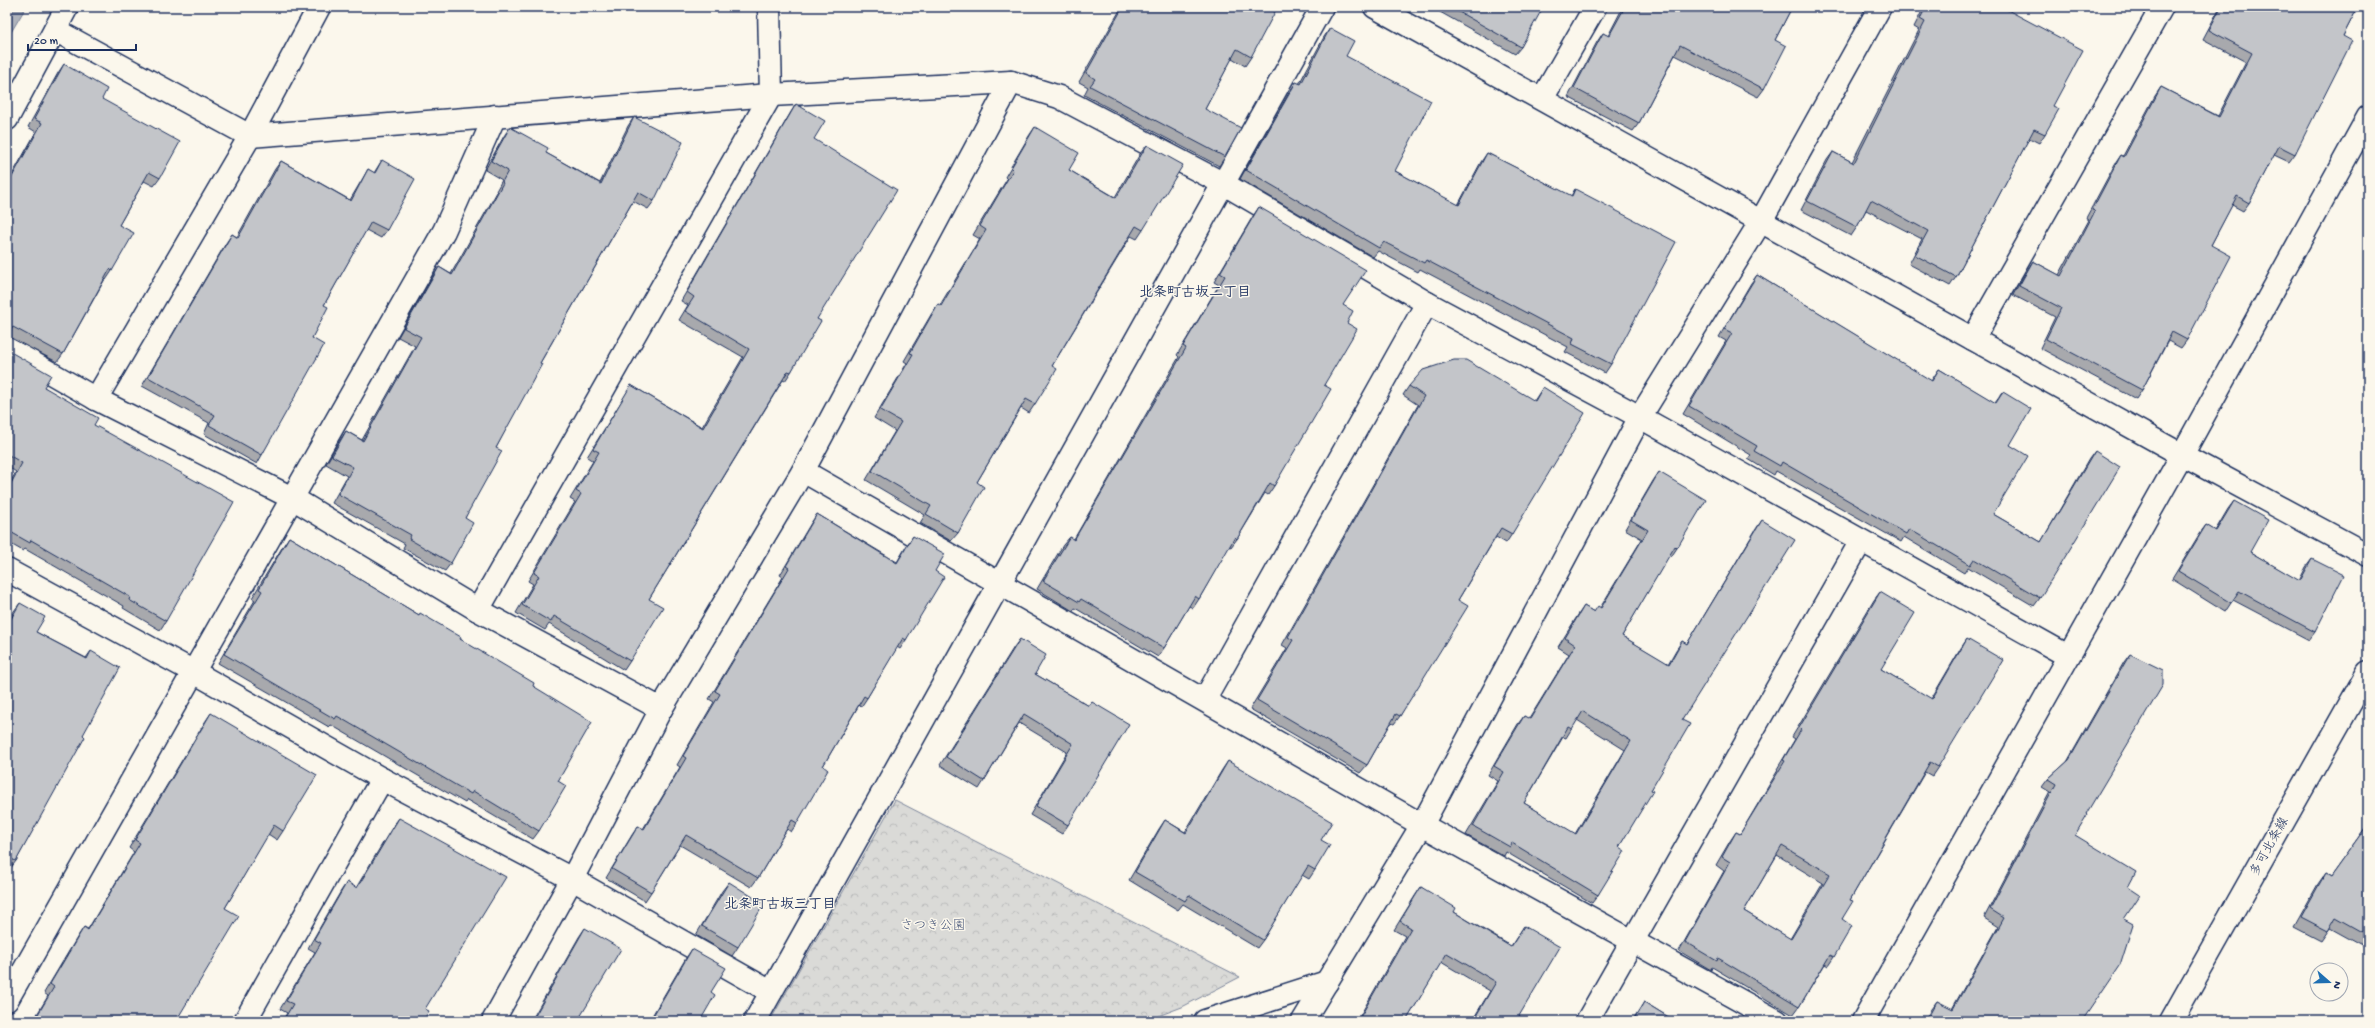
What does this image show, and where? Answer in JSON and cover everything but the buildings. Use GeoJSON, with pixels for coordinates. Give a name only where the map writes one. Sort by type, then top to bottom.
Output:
{"type":"FeatureCollection","features":[{"type":"Feature","properties":{"kind":"street"},"geometry":{"type":"LineString","coordinates":[[7,119],[67,7]]}},
{"type":"Feature","properties":{"kind":"street"},"geometry":{"type":"LineString","coordinates":[[96,399],[250,136],[319,7]]}},
{"type":"Feature","properties":{"kind":"street"},"geometry":{"type":"LineString","coordinates":[[478,610],[771,95],[769,7]]}},
{"type":"Feature","properties":{"kind":"street"},"geometry":{"type":"LineString","coordinates":[[756,1021],[1322,7]]}},
{"type":"Feature","properties":{"kind":"street"},"geometry":{"type":"LineString","coordinates":[[1375,7],[2182,455],[2368,555]]}},
{"type":"Feature","properties":{"kind":"street"},"geometry":{"type":"LineString","coordinates":[[1542,99],[1595,7]]}},
{"type":"Feature","properties":{"kind":"street"},"geometry":{"type":"LineString","coordinates":[[1303,1021],[1422,825],[1640,417],[1761,221],[1880,7]]}},
{"type":"Feature","properties":{"kind":"street"},"geometry":{"type":"LineString","coordinates":[[1973,339],[2162,7]]}},
{"type":"Feature","properties":{"kind":"street"},"geometry":{"type":"LineString","coordinates":[[55,30],[250,136],[771,95],[1011,82],[1058,98],[1224,184],[1428,303],[1640,417],[2068,656]]}},
{"type":"Feature","properties":{"kind":"street"},"geometry":{"type":"LineString","coordinates":[[493,1021],[572,879],[661,709],[802,471],[1011,82]]}},
{"type":"Feature","properties":{"kind":"street"},"geometry":{"type":"LineString","coordinates":[[7,1000],[294,499],[444,231],[495,116]]}},
{"type":"Feature","properties":{"kind":"street"},"geometry":{"type":"LineString","coordinates":[[1863,1021],[2182,455],[2368,117]]}},
{"type":"Feature","properties":{"kind":"street"},"geometry":{"type":"LineString","coordinates":[[1205,699],[1428,303]]}},
{"type":"Feature","properties":{"kind":"street"},"geometry":{"type":"LineString","coordinates":[[7,348],[96,399],[294,499],[478,610],[661,709]]}},
{"type":"Feature","properties":{"kind":"street"},"geometry":{"type":"LineString","coordinates":[[802,471],[1205,699],[1422,825],[1778,1021]]}},
{"type":"Feature","properties":{"kind":"street"},"geometry":{"type":"LineString","coordinates":[[1587,1021],[1861,540]]}},
{"type":"Feature","properties":{"kind":"street"},"geometry":{"type":"LineString","coordinates":[[7,570],[194,672],[382,779],[572,879],[771,992]]}},
{"type":"Feature","properties":{"kind":"street","name":"多可北条線"},"geometry":{"type":"LineString","coordinates":[[2171,1021],[2368,672]]}},
{"type":"Feature","properties":{"kind":"street"},"geometry":{"type":"LineString","coordinates":[[245,1021],[382,779]]}},
{"type":"Feature","properties":{"kind":"street"},"geometry":{"type":"LineString","coordinates":[[1205,1021],[1327,982]]}},
{"type":"Feature","properties":{"kind":"green space","name":"さつき公園"},"geometry":{"type":"Polygon","coordinates":[[[895,800],[1240,977],[1182,1007],[1145,1021],[770,1021],[895,800]]]}},
{"type":"Feature","properties":{"kind":"shaded area"},"geometry":{"type":"Polygon","coordinates":[[[7,7],[26,7],[7,39],[7,7]]]}},
{"type":"Feature","properties":{"kind":"district","name":"北条町古坂二丁目"},"geometry":{"type":"Point","coordinates":[1195,293]}},
{"type":"Feature","properties":{"kind":"district","name":"北条町古坂三丁目"},"geometry":{"type":"Point","coordinates":[780,905]}}]}
